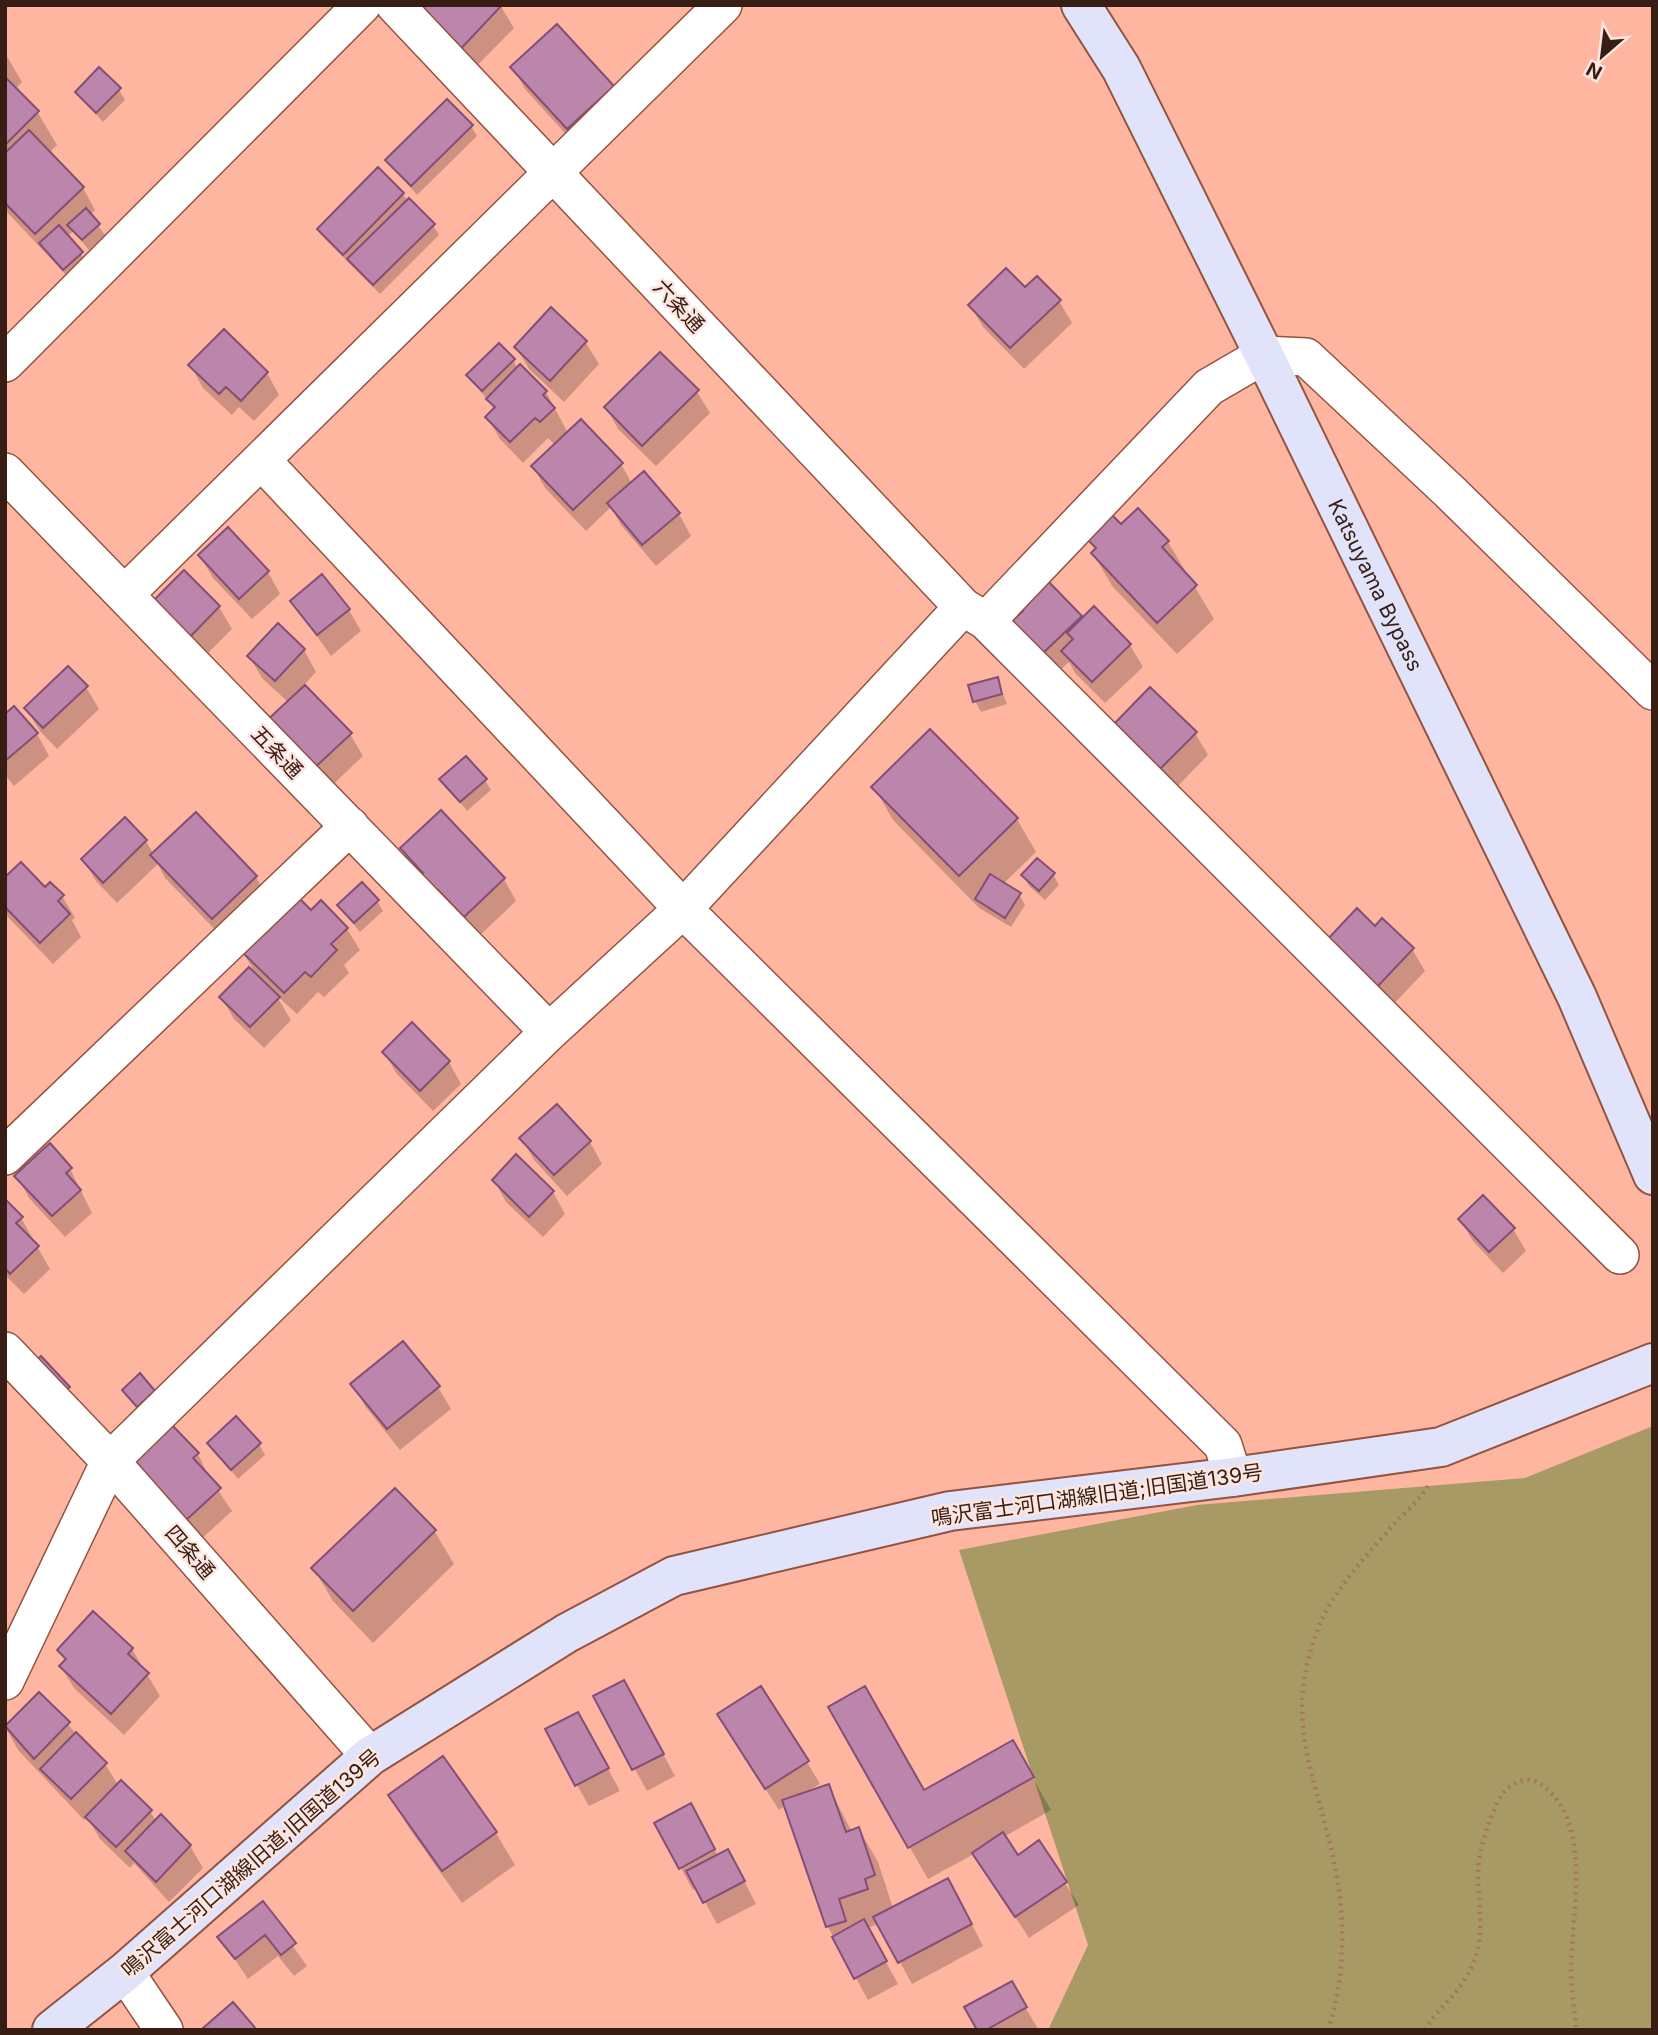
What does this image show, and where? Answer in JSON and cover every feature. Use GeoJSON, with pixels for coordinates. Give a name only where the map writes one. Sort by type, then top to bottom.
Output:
{"type":"FeatureCollection","features":[{"type":"Feature","properties":{"kind":"street"},"geometry":{"type":"LineString","coordinates":[[5,363],[362,5]]}},
{"type":"Feature","properties":{"kind":"street","name":"六条通"},"geometry":{"type":"LineString","coordinates":[[395,5],[974,614],[1620,1255]]}},
{"type":"Feature","properties":{"kind":"street"},"geometry":{"type":"LineString","coordinates":[[125,594],[555,174],[723,5]]}},
{"type":"Feature","properties":{"kind":"street","name":"Katsuyama Bypass"},"geometry":{"type":"LineString","coordinates":[[1081,5],[1121,68],[1264,355],[1577,997],[1653,1175]]}},
{"type":"Feature","properties":{"kind":"street"},"geometry":{"type":"LineString","coordinates":[[5,1681],[110,1461],[549,1032],[682,909],[974,614],[1209,387],[1264,355],[1306,357],[1449,491],[1653,691]]}},
{"type":"Feature","properties":{"kind":"street"},"geometry":{"type":"LineString","coordinates":[[261,460],[682,909],[1223,1445],[1233,1477]]}},
{"type":"Feature","properties":{"kind":"street","name":"五条通"},"geometry":{"type":"LineString","coordinates":[[5,472],[549,1032]]}},
{"type":"Feature","properties":{"kind":"street"},"geometry":{"type":"LineString","coordinates":[[5,1156],[350,826]]}},
{"type":"Feature","properties":{"kind":"street","name":"四条通"},"geometry":{"type":"LineString","coordinates":[[5,1351],[110,1461],[370,1756]]}},
{"type":"Feature","properties":{"kind":"street","name":"鳴沢富士河口湖線旧道;旧国道139号"},"geometry":{"type":"LineString","coordinates":[[52,2030],[125,1972],[370,1756],[567,1633],[674,1576],[950,1511],[1233,1477],[1441,1447],[1653,1363]]}},
{"type":"Feature","properties":{"kind":"street"},"geometry":{"type":"LineString","coordinates":[[125,1972],[164,2030]]}},
{"type":"Feature","properties":{"kind":"path"},"geometry":{"type":"LineString","coordinates":[[1328,2030],[1343,1966],[1339,1904],[1334,1863],[1303,1744],[1301,1685],[1318,1627],[1360,1565],[1427,1489],[1441,1447]]}},
{"type":"Feature","properties":{"kind":"path"},"geometry":{"type":"LineString","coordinates":[[1425,2030],[1458,1993],[1474,1964],[1481,1923],[1478,1868],[1489,1824],[1499,1799],[1510,1786],[1523,1780],[1537,1781],[1554,1795],[1566,1815],[1575,1853],[1571,1972],[1576,2030]]}},
{"type":"Feature","properties":{"kind":"shaded area"},"geometry":{"type":"Polygon","coordinates":[[[1653,1426],[1653,2030],[1048,2030],[1088,1945],[959,1550],[1197,1505],[1525,1478],[1653,1426]]]}},
{"type":"Feature","properties":{"kind":"building"},"geometry":{"type":"Polygon","coordinates":[[[414,5],[502,5],[455,55],[414,5]]]}},
{"type":"Feature","properties":{"kind":"building"},"geometry":{"type":"Polygon","coordinates":[[[557,24],[614,86],[567,129],[510,67],[557,24]]]}},
{"type":"Feature","properties":{"kind":"building"},"geometry":{"type":"Polygon","coordinates":[[[99,67],[121,88],[96,113],[75,92],[99,67]]]}},
{"type":"Feature","properties":{"kind":"building"},"geometry":{"type":"Polygon","coordinates":[[[5,77],[39,111],[5,145],[5,77]]]}},
{"type":"Feature","properties":{"kind":"building"},"geometry":{"type":"Polygon","coordinates":[[[447,99],[473,125],[411,186],[385,160],[447,99]]]}},
{"type":"Feature","properties":{"kind":"building"},"geometry":{"type":"Polygon","coordinates":[[[29,130],[84,187],[35,234],[5,203],[5,153],[29,130]]]}},
{"type":"Feature","properties":{"kind":"building"},"geometry":{"type":"Polygon","coordinates":[[[378,167],[404,193],[343,255],[317,229],[378,167]]]}},
{"type":"Feature","properties":{"kind":"building"},"geometry":{"type":"Polygon","coordinates":[[[409,198],[435,224],[373,285],[347,259],[409,198]]]}},
{"type":"Feature","properties":{"kind":"building"},"geometry":{"type":"Polygon","coordinates":[[[86,208],[100,224],[82,240],[67,225],[86,208]]]}},
{"type":"Feature","properties":{"kind":"building"},"geometry":{"type":"Polygon","coordinates":[[[59,225],[83,252],[63,270],[39,243],[59,225]]]}},
{"type":"Feature","properties":{"kind":"building"},"geometry":{"type":"Polygon","coordinates":[[[1006,268],[1025,287],[1037,276],[1061,300],[1010,348],[968,305],[1006,268]]]}},
{"type":"Feature","properties":{"kind":"building"},"geometry":{"type":"Polygon","coordinates":[[[551,307],[587,341],[550,381],[514,347],[551,307]]]}},
{"type":"Feature","properties":{"kind":"building"},"geometry":{"type":"Polygon","coordinates":[[[224,329],[268,372],[241,401],[226,387],[219,394],[188,365],[224,329]]]}},
{"type":"Feature","properties":{"kind":"building"},"geometry":{"type":"Polygon","coordinates":[[[499,343],[515,359],[482,391],[466,375],[499,343]]]}},
{"type":"Feature","properties":{"kind":"building"},"geometry":{"type":"Polygon","coordinates":[[[660,352],[699,390],[642,446],[604,407],[660,352]]]}},
{"type":"Feature","properties":{"kind":"building"},"geometry":{"type":"Polygon","coordinates":[[[520,364],[547,391],[543,395],[555,408],[540,422],[535,418],[510,442],[485,417],[495,407],[486,399],[520,364]]]}},
{"type":"Feature","properties":{"kind":"building"},"geometry":{"type":"Polygon","coordinates":[[[581,419],[623,463],[573,510],[531,466],[581,419]]]}},
{"type":"Feature","properties":{"kind":"building"},"geometry":{"type":"Polygon","coordinates":[[[644,471],[680,513],[642,545],[607,503],[644,471]]]}},
{"type":"Feature","properties":{"kind":"building"},"geometry":{"type":"Polygon","coordinates":[[[1138,508],[1169,541],[1162,547],[1197,585],[1157,623],[1091,553],[1096,548],[1086,538],[1111,514],[1121,524],[1138,508]]]}},
{"type":"Feature","properties":{"kind":"building"},"geometry":{"type":"Polygon","coordinates":[[[228,527],[269,571],[239,599],[198,555],[228,527]]]}},
{"type":"Feature","properties":{"kind":"building"},"geometry":{"type":"Polygon","coordinates":[[[184,570],[220,606],[186,641],[149,605],[184,570]]]}},
{"type":"Feature","properties":{"kind":"building"},"geometry":{"type":"Polygon","coordinates":[[[322,574],[350,609],[317,635],[290,601],[322,574]]]}},
{"type":"Feature","properties":{"kind":"building"},"geometry":{"type":"Polygon","coordinates":[[[1045,578],[1082,616],[1042,654],[1011,622],[1023,611],[1017,604],[1045,578]]]}},
{"type":"Feature","properties":{"kind":"building"},"geometry":{"type":"Polygon","coordinates":[[[1094,606],[1131,644],[1092,682],[1061,651],[1073,639],[1067,633],[1094,606]]]}},
{"type":"Feature","properties":{"kind":"building"},"geometry":{"type":"Polygon","coordinates":[[[278,623],[305,649],[275,681],[247,656],[278,623]]]}},
{"type":"Feature","properties":{"kind":"building"},"geometry":{"type":"Polygon","coordinates":[[[68,666],[88,686],[43,728],[24,708],[68,666]]]}},
{"type":"Feature","properties":{"kind":"building"},"geometry":{"type":"Polygon","coordinates":[[[998,677],[1002,694],[973,702],[968,685],[998,677]]]}},
{"type":"Feature","properties":{"kind":"building"},"geometry":{"type":"Polygon","coordinates":[[[305,685],[352,733],[310,772],[264,723],[305,685]]]}},
{"type":"Feature","properties":{"kind":"building"},"geometry":{"type":"Polygon","coordinates":[[[1150,687],[1197,732],[1158,771],[1112,726],[1150,687]]]}},
{"type":"Feature","properties":{"kind":"building"},"geometry":{"type":"Polygon","coordinates":[[[14,706],[38,733],[5,761],[5,714],[14,706]]]}},
{"type":"Feature","properties":{"kind":"building"},"geometry":{"type":"Polygon","coordinates":[[[930,729],[1018,818],[959,876],[871,787],[930,729]]]}},
{"type":"Feature","properties":{"kind":"building"},"geometry":{"type":"Polygon","coordinates":[[[466,756],[487,779],[460,802],[439,779],[466,756]]]}},
{"type":"Feature","properties":{"kind":"building"},"geometry":{"type":"Polygon","coordinates":[[[441,810],[505,878],[464,917],[438,890],[429,899],[413,882],[423,873],[400,848],[441,810]]]}},
{"type":"Feature","properties":{"kind":"building"},"geometry":{"type":"Polygon","coordinates":[[[196,812],[257,876],[212,919],[150,855],[196,812]]]}},
{"type":"Feature","properties":{"kind":"building"},"geometry":{"type":"Polygon","coordinates":[[[125,817],[147,840],[103,883],[81,859],[125,817]]]}},
{"type":"Feature","properties":{"kind":"building"},"geometry":{"type":"Polygon","coordinates":[[[1037,858],[1055,873],[1039,891],[1021,875],[1037,858]]]}},
{"type":"Feature","properties":{"kind":"building"},"geometry":{"type":"Polygon","coordinates":[[[21,862],[45,887],[50,882],[64,895],[58,901],[70,914],[40,943],[5,907],[5,877],[21,862]]]}},
{"type":"Feature","properties":{"kind":"building"},"geometry":{"type":"Polygon","coordinates":[[[990,874],[1021,893],[1005,918],[975,899],[990,874]]]}},
{"type":"Feature","properties":{"kind":"building"},"geometry":{"type":"Polygon","coordinates":[[[362,882],[379,900],[354,923],[337,905],[362,882]]]}},
{"type":"Feature","properties":{"kind":"building"},"geometry":{"type":"Polygon","coordinates":[[[295,894],[311,910],[321,900],[348,928],[331,944],[337,950],[311,977],[305,972],[284,993],[239,949],[295,894]]]}},
{"type":"Feature","properties":{"kind":"building"},"geometry":{"type":"Polygon","coordinates":[[[1357,908],[1375,926],[1382,918],[1414,948],[1376,988],[1326,941],[1357,908]]]}},
{"type":"Feature","properties":{"kind":"building"},"geometry":{"type":"Polygon","coordinates":[[[249,967],[280,997],[250,1027],[219,997],[249,967]]]}},
{"type":"Feature","properties":{"kind":"building"},"geometry":{"type":"Polygon","coordinates":[[[412,1022],[450,1061],[420,1091],[382,1052],[412,1022]]]}},
{"type":"Feature","properties":{"kind":"building"},"geometry":{"type":"Polygon","coordinates":[[[557,1104],[591,1141],[554,1175],[519,1138],[557,1104]]]}},
{"type":"Feature","properties":{"kind":"building"},"geometry":{"type":"Polygon","coordinates":[[[50,1143],[72,1168],[66,1173],[81,1190],[52,1216],[14,1176],[50,1143]]]}},
{"type":"Feature","properties":{"kind":"building"},"geometry":{"type":"Polygon","coordinates":[[[516,1154],[554,1191],[529,1217],[492,1180],[516,1154]]]}},
{"type":"Feature","properties":{"kind":"building"},"geometry":{"type":"Polygon","coordinates":[[[1483,1195],[1515,1228],[1489,1252],[1458,1219],[1483,1195]]]}},
{"type":"Feature","properties":{"kind":"building"},"geometry":{"type":"Polygon","coordinates":[[[5,1199],[23,1217],[16,1223],[39,1246],[10,1274],[5,1268],[5,1199]]]}},
{"type":"Feature","properties":{"kind":"building"},"geometry":{"type":"Polygon","coordinates":[[[403,1341],[440,1386],[387,1429],[350,1384],[403,1341]]]}},
{"type":"Feature","properties":{"kind":"building"},"geometry":{"type":"Polygon","coordinates":[[[41,1356],[70,1387],[62,1394],[34,1362],[41,1356]]]}},
{"type":"Feature","properties":{"kind":"building"},"geometry":{"type":"Polygon","coordinates":[[[140,1373],[155,1391],[137,1407],[122,1390],[140,1373]]]}},
{"type":"Feature","properties":{"kind":"building"},"geometry":{"type":"Polygon","coordinates":[[[236,1416],[261,1443],[231,1470],[207,1443],[236,1416]]]}},
{"type":"Feature","properties":{"kind":"building"},"geometry":{"type":"Polygon","coordinates":[[[172,1425],[199,1453],[193,1458],[221,1488],[184,1522],[130,1464],[172,1425]]]}},
{"type":"Feature","properties":{"kind":"building"},"geometry":{"type":"Polygon","coordinates":[[[395,1488],[436,1530],[353,1611],[311,1568],[395,1488]]]}},
{"type":"Feature","properties":{"kind":"building"},"geometry":{"type":"Polygon","coordinates":[[[93,1611],[133,1648],[128,1654],[149,1673],[111,1714],[59,1666],[66,1659],[57,1650],[93,1611]]]}},
{"type":"Feature","properties":{"kind":"building"},"geometry":{"type":"Polygon","coordinates":[[[624,1680],[664,1754],[632,1770],[593,1696],[624,1680]]]}},
{"type":"Feature","properties":{"kind":"building"},"geometry":{"type":"Polygon","coordinates":[[[761,1686],[809,1761],[765,1789],[717,1714],[761,1686]]]}},
{"type":"Feature","properties":{"kind":"building"},"geometry":{"type":"Polygon","coordinates":[[[865,1686],[924,1790],[1013,1740],[1034,1777],[908,1848],[828,1707],[865,1686]]]}},
{"type":"Feature","properties":{"kind":"building"},"geometry":{"type":"Polygon","coordinates":[[[39,1692],[70,1722],[34,1759],[5,1726],[39,1692]]]}},
{"type":"Feature","properties":{"kind":"building"},"geometry":{"type":"Polygon","coordinates":[[[578,1712],[609,1768],[575,1786],[545,1729],[578,1712]]]}},
{"type":"Feature","properties":{"kind":"building"},"geometry":{"type":"Polygon","coordinates":[[[76,1732],[107,1763],[71,1799],[40,1769],[76,1732]]]}},
{"type":"Feature","properties":{"kind":"building"},"geometry":{"type":"Polygon","coordinates":[[[443,1756],[497,1832],[442,1871],[388,1795],[443,1756]]]}},
{"type":"Feature","properties":{"kind":"building"},"geometry":{"type":"Polygon","coordinates":[[[121,1780],[152,1810],[116,1847],[85,1817],[121,1780]]]}},
{"type":"Feature","properties":{"kind":"building"},"geometry":{"type":"Polygon","coordinates":[[[829,1784],[846,1832],[859,1827],[875,1875],[865,1879],[868,1889],[839,1899],[846,1921],[826,1927],[782,1800],[829,1784]]]}},
{"type":"Feature","properties":{"kind":"building"},"geometry":{"type":"Polygon","coordinates":[[[691,1803],[715,1849],[679,1869],[654,1823],[691,1803]]]}},
{"type":"Feature","properties":{"kind":"building"},"geometry":{"type":"Polygon","coordinates":[[[161,1814],[191,1845],[156,1882],[125,1851],[161,1814]]]}},
{"type":"Feature","properties":{"kind":"building"},"geometry":{"type":"Polygon","coordinates":[[[1003,1832],[1018,1855],[1039,1840],[1067,1882],[1015,1917],[972,1853],[1003,1832]]]}},
{"type":"Feature","properties":{"kind":"building"},"geometry":{"type":"Polygon","coordinates":[[[728,1849],[745,1881],[703,1903],[686,1871],[728,1849]]]}},
{"type":"Feature","properties":{"kind":"building"},"geometry":{"type":"Polygon","coordinates":[[[948,1878],[972,1924],[898,1963],[873,1917],[948,1878]]]}},
{"type":"Feature","properties":{"kind":"building"},"geometry":{"type":"Polygon","coordinates":[[[263,1901],[296,1943],[281,1955],[265,1935],[235,1959],[217,1937],[263,1901]]]}},
{"type":"Feature","properties":{"kind":"building"},"geometry":{"type":"Polygon","coordinates":[[[864,1919],[887,1961],[854,1979],[832,1937],[864,1919]]]}},
{"type":"Feature","properties":{"kind":"building"},"geometry":{"type":"Polygon","coordinates":[[[1012,1981],[1027,2007],[986,2030],[977,2030],[964,2007],[1012,1981]]]}},
{"type":"Feature","properties":{"kind":"building"},"geometry":{"type":"Polygon","coordinates":[[[233,2002],[257,2030],[204,2030],[203,2028],[233,2002]]]}}]}
